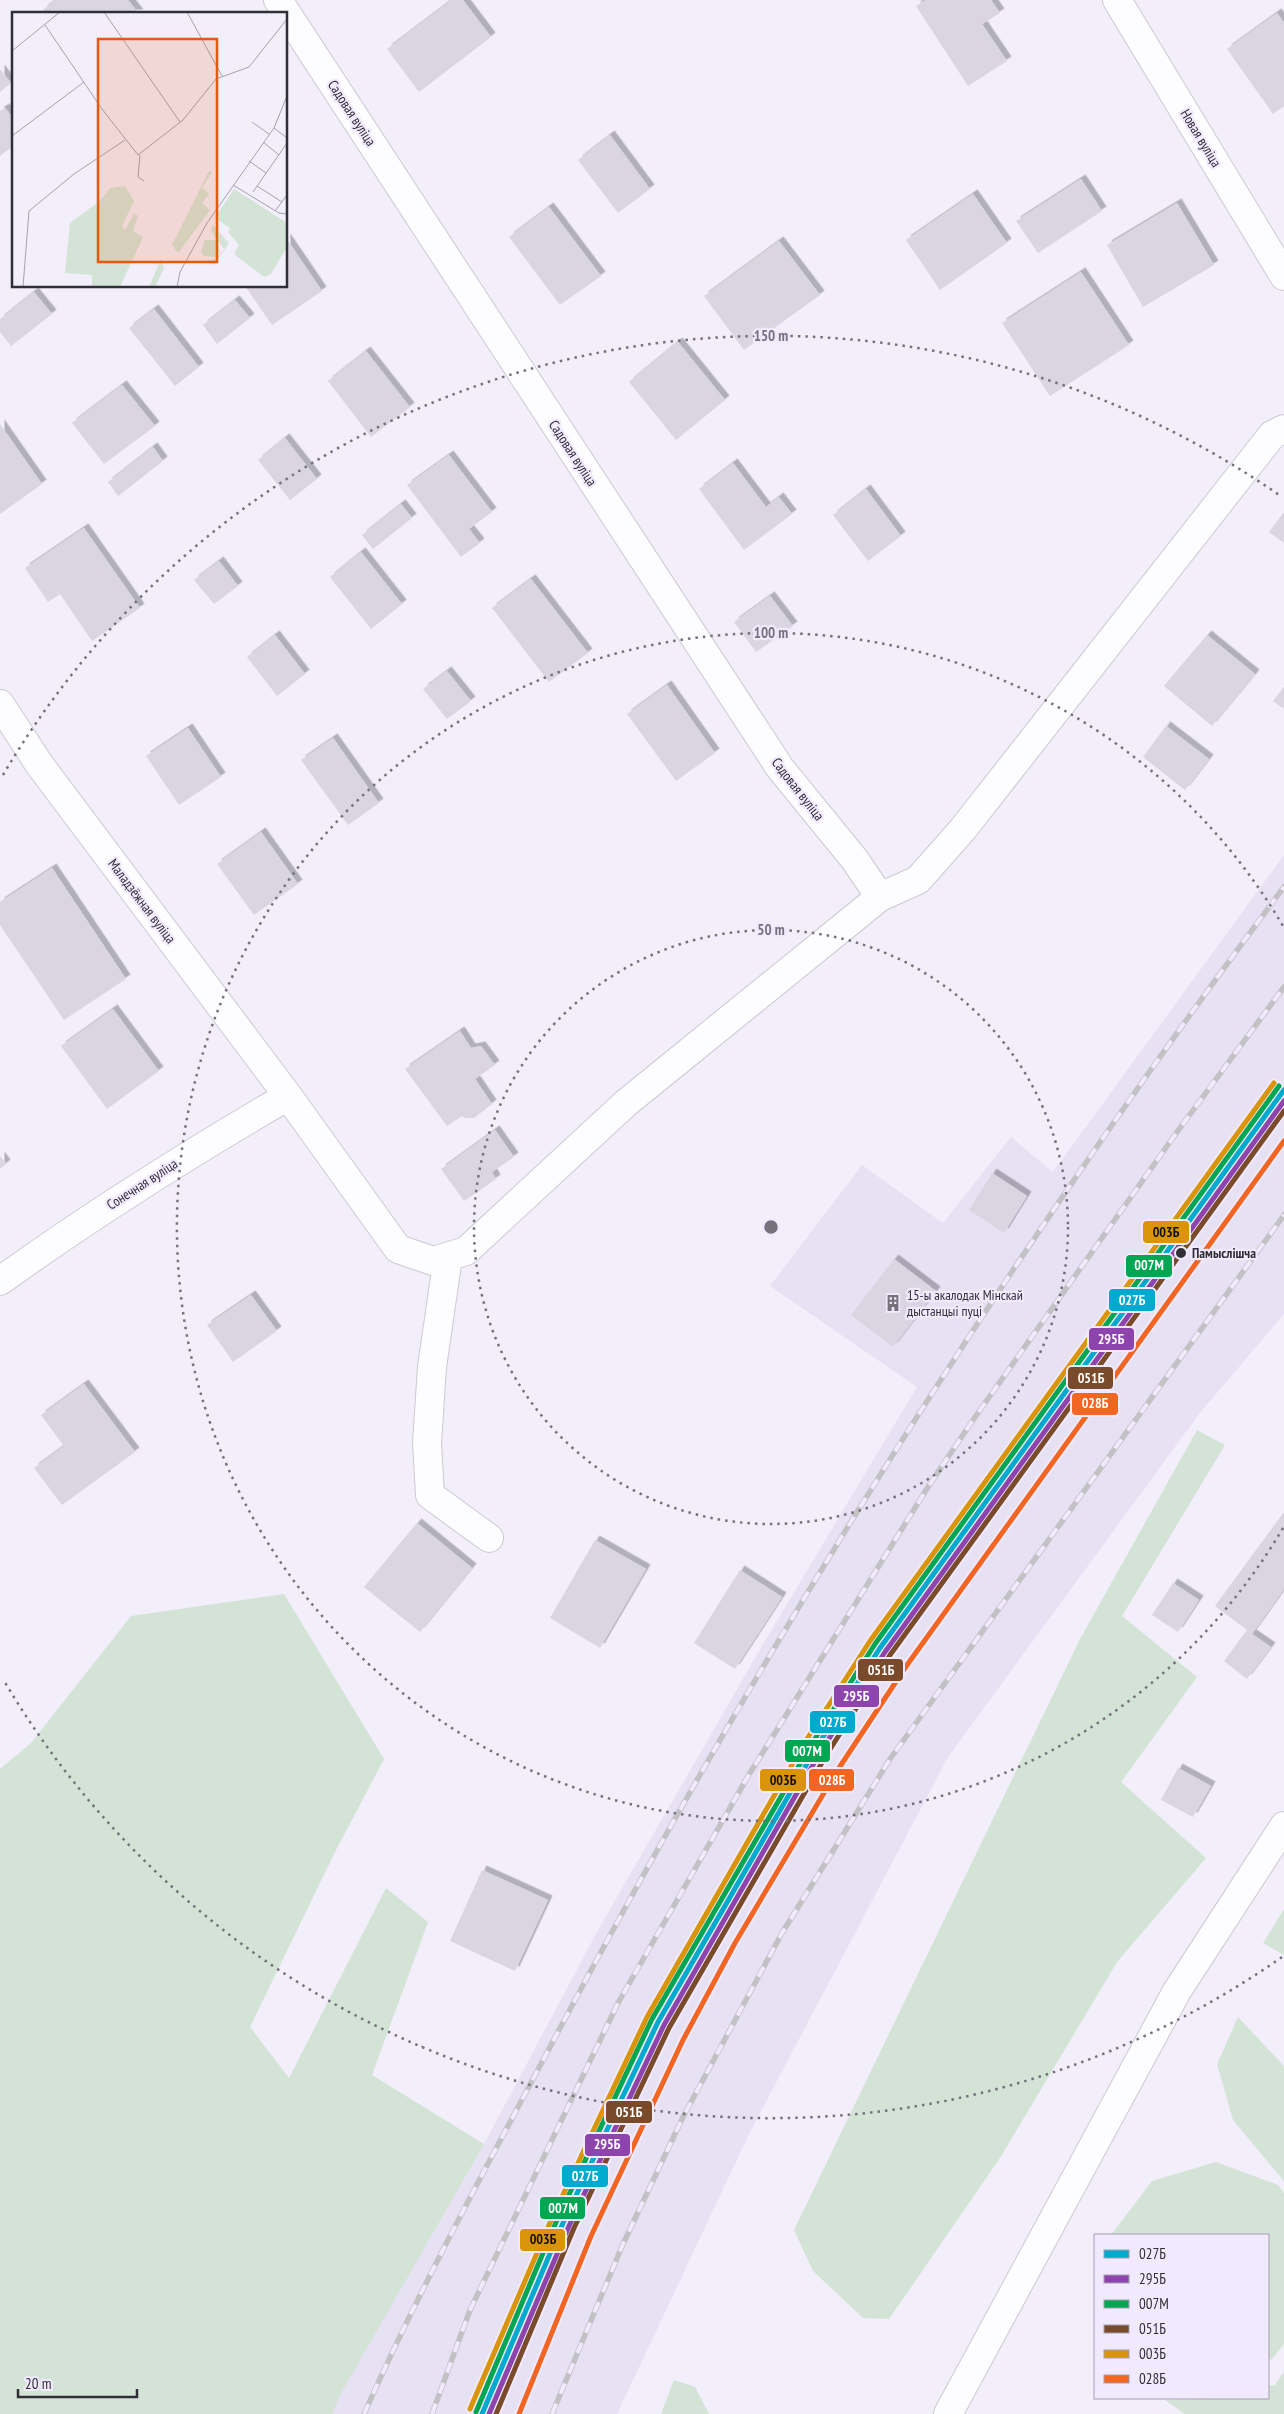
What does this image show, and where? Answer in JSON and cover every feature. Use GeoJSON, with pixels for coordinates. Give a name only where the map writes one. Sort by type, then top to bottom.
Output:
{"type":"FeatureCollection","features":[{"type":"Feature","properties":{"kind":"street","name":"Садовая вуліца"},"geometry":{"type":"LineString","coordinates":[[278,0],[286,12]]}},
{"type":"Feature","properties":{"kind":"street","name":"Новая вуліца"},"geometry":{"type":"LineString","coordinates":[[1117,0],[1284,276]]}},
{"type":"Feature","properties":{"kind":"street","name":"Садовая вуліца"},"geometry":{"type":"LineString","coordinates":[[288,15],[780,768],[855,860],[880,897]]}},
{"type":"Feature","properties":{"kind":"street"},"geometry":{"type":"LineString","coordinates":[[489,1538],[430,1495],[427,1443],[432,1367],[448,1257],[466,1251],[626,1103],[880,897],[918,880],[963,829],[1272,435],[1284,428]]}},
{"type":"Feature","properties":{"kind":"street","name":"Маладзёжная вуліца"},"geometry":{"type":"LineString","coordinates":[[0,704],[39,764],[288,1096],[398,1249],[433,1260],[448,1257]]}},
{"type":"Feature","properties":{"kind":"street","name":"Сонечная вуліца"},"geometry":{"type":"LineString","coordinates":[[0,1280],[72,1229],[164,1169],[288,1096]]}},
{"type":"Feature","properties":{"kind":"street"},"geometry":{"type":"LineString","coordinates":[[948,2414],[1177,1992],[1284,1826]]}},
{"type":"Feature","properties":{"kind":"shaded area"},"geometry":{"type":"Polygon","coordinates":[[[1284,855],[1284,1314],[1199,1414],[948,1757],[750,2132],[617,2414],[276,2414],[484,2144],[598,1930],[766,1639],[917,1387],[770,1286],[862,1165],[943,1223],[1011,1137],[1053,1172],[1284,855]]]}},
{"type":"Feature","properties":{"kind":"green space"},"geometry":{"type":"Polygon","coordinates":[[[1197,1430],[1225,1445],[1122,1616],[1197,1677],[1121,1782],[1206,1858],[1117,1962],[1000,2158],[889,2319],[863,2318],[813,2271],[794,2230],[1080,1639],[1197,1430]]]}},
{"type":"Feature","properties":{"kind":"green space"},"geometry":{"type":"Polygon","coordinates":[[[284,1594],[384,1759],[335,1852],[250,2027],[289,2078],[386,1888],[428,1922],[372,2075],[484,2144],[340,2395],[332,2414],[0,2414],[0,1769],[31,1743],[131,1616],[284,1594]]]}},
{"type":"Feature","properties":{"kind":"green space"},"geometry":{"type":"Polygon","coordinates":[[[1284,1909],[1284,1955],[1263,1943],[1284,1909]]]}},
{"type":"Feature","properties":{"kind":"green space"},"geometry":{"type":"Polygon","coordinates":[[[1238,2017],[1284,2066],[1284,2181],[1233,2120],[1217,2064],[1238,2017]]]}},
{"type":"Feature","properties":{"kind":"green space"},"geometry":{"type":"Polygon","coordinates":[[[1216,2162],[1278,2185],[1284,2193],[1284,2344],[1272,2359],[1269,2360],[1269,2234],[1112,2234],[1152,2181],[1216,2162]]]}},
{"type":"Feature","properties":{"kind":"green space"},"geometry":{"type":"Polygon","coordinates":[[[1284,2372],[1284,2414],[1185,2414],[1165,2400],[1269,2399],[1269,2386],[1275,2385],[1284,2372]]]}},
{"type":"Feature","properties":{"kind":"green space"},"geometry":{"type":"Polygon","coordinates":[[[674,2380],[695,2387],[709,2414],[661,2414],[674,2380]]]}},
{"type":"Feature","properties":{"kind":"building"},"geometry":{"type":"Polygon","coordinates":[[[56,0],[128,0],[137,12],[44,12],[43,10],[56,0]]]}},
{"type":"Feature","properties":{"kind":"building"},"geometry":{"type":"Polygon","coordinates":[[[452,0],[463,0],[491,37],[419,92],[387,49],[452,0]]]}},
{"type":"Feature","properties":{"kind":"building"},"geometry":{"type":"Polygon","coordinates":[[[926,0],[991,0],[1000,13],[982,24],[1007,61],[968,86],[916,6],[926,0]]]}},
{"type":"Feature","properties":{"kind":"building"},"geometry":{"type":"Polygon","coordinates":[[[1277,13],[1284,23],[1284,106],[1273,114],[1227,49],[1277,13]]]}},
{"type":"Feature","properties":{"kind":"building"},"geometry":{"type":"Polygon","coordinates":[[[0,69],[11,83],[0,92],[0,69]]]}},
{"type":"Feature","properties":{"kind":"building"},"geometry":{"type":"Polygon","coordinates":[[[5,108],[12,117],[12,147],[0,156],[0,111],[5,108]]]}},
{"type":"Feature","properties":{"kind":"building"},"geometry":{"type":"Polygon","coordinates":[[[610,135],[650,189],[618,213],[578,160],[610,135]]]}},
{"type":"Feature","properties":{"kind":"building"},"geometry":{"type":"Polygon","coordinates":[[[1081,179],[1102,211],[1038,253],[1016,221],[1081,179]]]}},
{"type":"Feature","properties":{"kind":"building"},"geometry":{"type":"Polygon","coordinates":[[[973,194],[1007,243],[940,290],[906,240],[973,194]]]}},
{"type":"Feature","properties":{"kind":"building"},"geometry":{"type":"Polygon","coordinates":[[[1177,203],[1214,265],[1143,307],[1107,245],[1177,203]]]}},
{"type":"Feature","properties":{"kind":"building"},"geometry":{"type":"Polygon","coordinates":[[[549,207],[601,276],[560,305],[509,237],[549,207]]]}},
{"type":"Feature","properties":{"kind":"building"},"geometry":{"type":"Polygon","coordinates":[[[288,241],[322,291],[272,325],[246,288],[288,288],[288,241]]]}},
{"type":"Feature","properties":{"kind":"building"},"geometry":{"type":"Polygon","coordinates":[[[779,241],[820,295],[744,350],[704,296],[779,241]]]}},
{"type":"Feature","properties":{"kind":"building"},"geometry":{"type":"Polygon","coordinates":[[[1081,272],[1129,345],[1050,396],[1002,323],[1081,272]]]}},
{"type":"Feature","properties":{"kind":"building"},"geometry":{"type":"Polygon","coordinates":[[[34,292],[52,314],[11,346],[0,332],[0,319],[34,292]]]}},
{"type":"Feature","properties":{"kind":"building"},"geometry":{"type":"Polygon","coordinates":[[[235,300],[250,318],[217,344],[203,325],[235,300]]]}},
{"type":"Feature","properties":{"kind":"building"},"geometry":{"type":"Polygon","coordinates":[[[154,309],[199,367],[175,386],[129,328],[154,309]]]}},
{"type":"Feature","properties":{"kind":"building"},"geometry":{"type":"Polygon","coordinates":[[[678,342],[725,400],[676,440],[629,382],[678,342]]]}},
{"type":"Feature","properties":{"kind":"building"},"geometry":{"type":"Polygon","coordinates":[[[366,351],[410,407],[371,437],[328,381],[366,351]]]}},
{"type":"Feature","properties":{"kind":"building"},"geometry":{"type":"Polygon","coordinates":[[[122,385],[155,426],[104,464],[72,423],[122,385]]]}},
{"type":"Feature","properties":{"kind":"building"},"geometry":{"type":"Polygon","coordinates":[[[0,424],[42,484],[0,514],[0,424]]]}},
{"type":"Feature","properties":{"kind":"building"},"geometry":{"type":"Polygon","coordinates":[[[285,438],[317,479],[290,500],[258,460],[285,438]]]}},
{"type":"Feature","properties":{"kind":"building"},"geometry":{"type":"Polygon","coordinates":[[[153,447],[163,461],[118,496],[108,482],[153,447]]]}},
{"type":"Feature","properties":{"kind":"building"},"geometry":{"type":"Polygon","coordinates":[[[449,455],[492,512],[469,529],[480,543],[461,557],[407,485],[449,455]]]}},
{"type":"Feature","properties":{"kind":"building"},"geometry":{"type":"Polygon","coordinates":[[[733,463],[766,507],[779,497],[792,514],[744,550],[699,489],[733,463]]]}},
{"type":"Feature","properties":{"kind":"building"},"geometry":{"type":"Polygon","coordinates":[[[866,489],[901,536],[868,561],[833,515],[866,489]]]}},
{"type":"Feature","properties":{"kind":"building"},"geometry":{"type":"Polygon","coordinates":[[[401,504],[412,518],[373,549],[362,535],[401,504]]]}},
{"type":"Feature","properties":{"kind":"building"},"geometry":{"type":"Polygon","coordinates":[[[1284,512],[1284,543],[1269,532],[1284,512]]]}},
{"type":"Feature","properties":{"kind":"building"},"geometry":{"type":"Polygon","coordinates":[[[84,528],[140,608],[92,641],[60,594],[48,602],[25,568],[84,528]]]}},
{"type":"Feature","properties":{"kind":"building"},"geometry":{"type":"Polygon","coordinates":[[[361,552],[402,604],[371,629],[330,577],[361,552]]]}},
{"type":"Feature","properties":{"kind":"building"},"geometry":{"type":"Polygon","coordinates":[[[219,561],[238,586],[214,604],[194,580],[219,561]]]}},
{"type":"Feature","properties":{"kind":"building"},"geometry":{"type":"Polygon","coordinates":[[[531,579],[588,653],[549,682],[492,608],[531,579]]]}},
{"type":"Feature","properties":{"kind":"building"},"geometry":{"type":"Polygon","coordinates":[[[770,596],[793,626],[756,652],[734,622],[770,596]]]}},
{"type":"Feature","properties":{"kind":"building"},"geometry":{"type":"Polygon","coordinates":[[[275,635],[305,674],[277,696],[247,657],[275,635]]]}},
{"type":"Feature","properties":{"kind":"building"},"geometry":{"type":"Polygon","coordinates":[[[1207,635],[1255,674],[1212,726],[1164,686],[1207,635]]]}},
{"type":"Feature","properties":{"kind":"building"},"geometry":{"type":"Polygon","coordinates":[[[447,671],[471,701],[447,719],[423,689],[447,671]]]}},
{"type":"Feature","properties":{"kind":"building"},"geometry":{"type":"Polygon","coordinates":[[[667,685],[715,753],[676,781],[627,714],[667,685]]]}},
{"type":"Feature","properties":{"kind":"building"},"geometry":{"type":"Polygon","coordinates":[[[1284,687],[1284,709],[1273,701],[1284,687]]]}},
{"type":"Feature","properties":{"kind":"building"},"geometry":{"type":"Polygon","coordinates":[[[1166,726],[1209,759],[1185,790],[1143,757],[1166,726]]]}},
{"type":"Feature","properties":{"kind":"building"},"geometry":{"type":"Polygon","coordinates":[[[188,728],[221,777],[179,805],[146,756],[188,728]]]}},
{"type":"Feature","properties":{"kind":"building"},"geometry":{"type":"Polygon","coordinates":[[[333,738],[379,803],[348,825],[301,760],[333,738]]]}},
{"type":"Feature","properties":{"kind":"building"},"geometry":{"type":"Polygon","coordinates":[[[261,832],[298,884],[254,915],[217,864],[261,832]]]}},
{"type":"Feature","properties":{"kind":"building"},"geometry":{"type":"Polygon","coordinates":[[[52,868],[126,979],[64,1020],[0,925],[0,902],[52,868]]]}},
{"type":"Feature","properties":{"kind":"building"},"geometry":{"type":"Polygon","coordinates":[[[113,1009],[159,1071],[107,1109],[61,1046],[113,1009]]]}},
{"type":"Feature","properties":{"kind":"building"},"geometry":{"type":"Polygon","coordinates":[[[460,1031],[471,1048],[481,1046],[495,1065],[475,1079],[492,1104],[474,1118],[462,1116],[447,1126],[405,1069],[460,1031]]]}},
{"type":"Feature","properties":{"kind":"building"},"geometry":{"type":"Polygon","coordinates":[[[495,1130],[514,1157],[492,1172],[496,1179],[464,1201],[441,1169],[495,1130]]]}},
{"type":"Feature","properties":{"kind":"building"},"geometry":{"type":"Polygon","coordinates":[[[0,1156],[6,1164],[0,1169],[0,1156]]]}},
{"type":"Feature","properties":{"kind":"building"},"geometry":{"type":"Polygon","coordinates":[[[992,1173],[1027,1196],[1004,1233],[969,1210],[992,1173]]]}},
{"type":"Feature","properties":{"kind":"building","name":"15-ы акалодак Мінскай дыстанцыі пуці"},"geometry":{"type":"Polygon","coordinates":[[[894,1259],[936,1291],[893,1347],[851,1315],[894,1259]]]}},
{"type":"Feature","properties":{"kind":"building"},"geometry":{"type":"Polygon","coordinates":[[[251,1295],[277,1331],[233,1362],[207,1325],[251,1295]]]}},
{"type":"Feature","properties":{"kind":"building"},"geometry":{"type":"Polygon","coordinates":[[[84,1384],[135,1452],[62,1505],[34,1468],[64,1446],[41,1415],[84,1384]]]}},
{"type":"Feature","properties":{"kind":"building"},"geometry":{"type":"Polygon","coordinates":[[[1284,1512],[1284,1589],[1252,1634],[1271,1647],[1247,1679],[1224,1661],[1247,1630],[1215,1606],[1284,1512]]]}},
{"type":"Feature","properties":{"kind":"building"},"geometry":{"type":"Polygon","coordinates":[[[417,1523],[472,1568],[420,1632],[364,1587],[417,1523]]]}},
{"type":"Feature","properties":{"kind":"building"},"geometry":{"type":"Polygon","coordinates":[[[595,1540],[646,1569],[600,1648],[550,1618],[595,1540]]]}},
{"type":"Feature","properties":{"kind":"building"},"geometry":{"type":"Polygon","coordinates":[[[740,1570],[782,1597],[735,1669],[694,1643],[740,1570]]]}},
{"type":"Feature","properties":{"kind":"building"},"geometry":{"type":"Polygon","coordinates":[[[1173,1583],[1199,1600],[1178,1632],[1152,1615],[1173,1583]]]}},
{"type":"Feature","properties":{"kind":"building"},"geometry":{"type":"Polygon","coordinates":[[[1178,1768],[1211,1786],[1193,1817],[1161,1800],[1178,1768]]]}},
{"type":"Feature","properties":{"kind":"building"},"geometry":{"type":"Polygon","coordinates":[[[482,1870],[548,1900],[515,1971],[450,1941],[482,1870]]]}},
{"type":"Feature","properties":{"kind":"railway"},"geometry":{"type":"LineString","coordinates":[[364,2414],[434,2268],[559,2030],[640,1881],[810,1588],[899,1445],[991,1303],[1086,1162],[1284,887]]}},
{"type":"Feature","properties":{"kind":"railway"},"geometry":{"type":"LineString","coordinates":[[432,2414],[470,2310],[618,2003],[750,1773],[928,1487],[973,1420],[1177,1132],[1284,987]]}},
{"type":"Feature","properties":{"kind":"railway"},"geometry":{"type":"LineString","coordinates":[[552,2414],[623,2244],[683,2117],[782,1933],[890,1759],[1284,1215]]}},
{"type":"Feature","properties":{"kind":"transit line","name":"003Б"},"geometry":{"type":"LineString","coordinates":[[470,2409],[552,2218],[647,2017],[805,1742],[870,1641],[1274,1083]]}},
{"type":"Feature","properties":{"kind":"transit line","name":"007М"},"geometry":{"type":"LineString","coordinates":[[476,2412],[557,2220],[652,2019],[811,1745],[875,1644],[1279,1086]]}},
{"type":"Feature","properties":{"kind":"transit line","name":"027Б"},"geometry":{"type":"LineString","coordinates":[[482,2414],[563,2223],[658,2022],[816,1748],[880,1648],[1284,1090]]}},
{"type":"Feature","properties":{"kind":"transit line","name":"295Б"},"geometry":{"type":"LineString","coordinates":[[489,2414],[569,2226],[664,2025],[821,1751],[885,1652],[1284,1101]]}},
{"type":"Feature","properties":{"kind":"transit line","name":"051Б"},"geometry":{"type":"LineString","coordinates":[[496,2414],[574,2228],[669,2028],[827,1754],[890,1655],[1284,1111]]}},
{"type":"Feature","properties":{"kind":"transit line","name":"028Б"},"geometry":{"type":"LineString","coordinates":[[519,2414],[591,2236],[683,2040],[735,1943],[837,1771],[907,1665],[1284,1141]]}},
{"type":"Feature","properties":{"kind":"place","name":"Памыслішча"},"geometry":{"type":"Point","coordinates":[1181,1253]}},
{"type":"Feature","properties":{"kind":"place","name":"15-ы акалодак Мінскай дыстанцыі пуці"},"geometry":{"type":"Point","coordinates":[893,1303]}}]}
